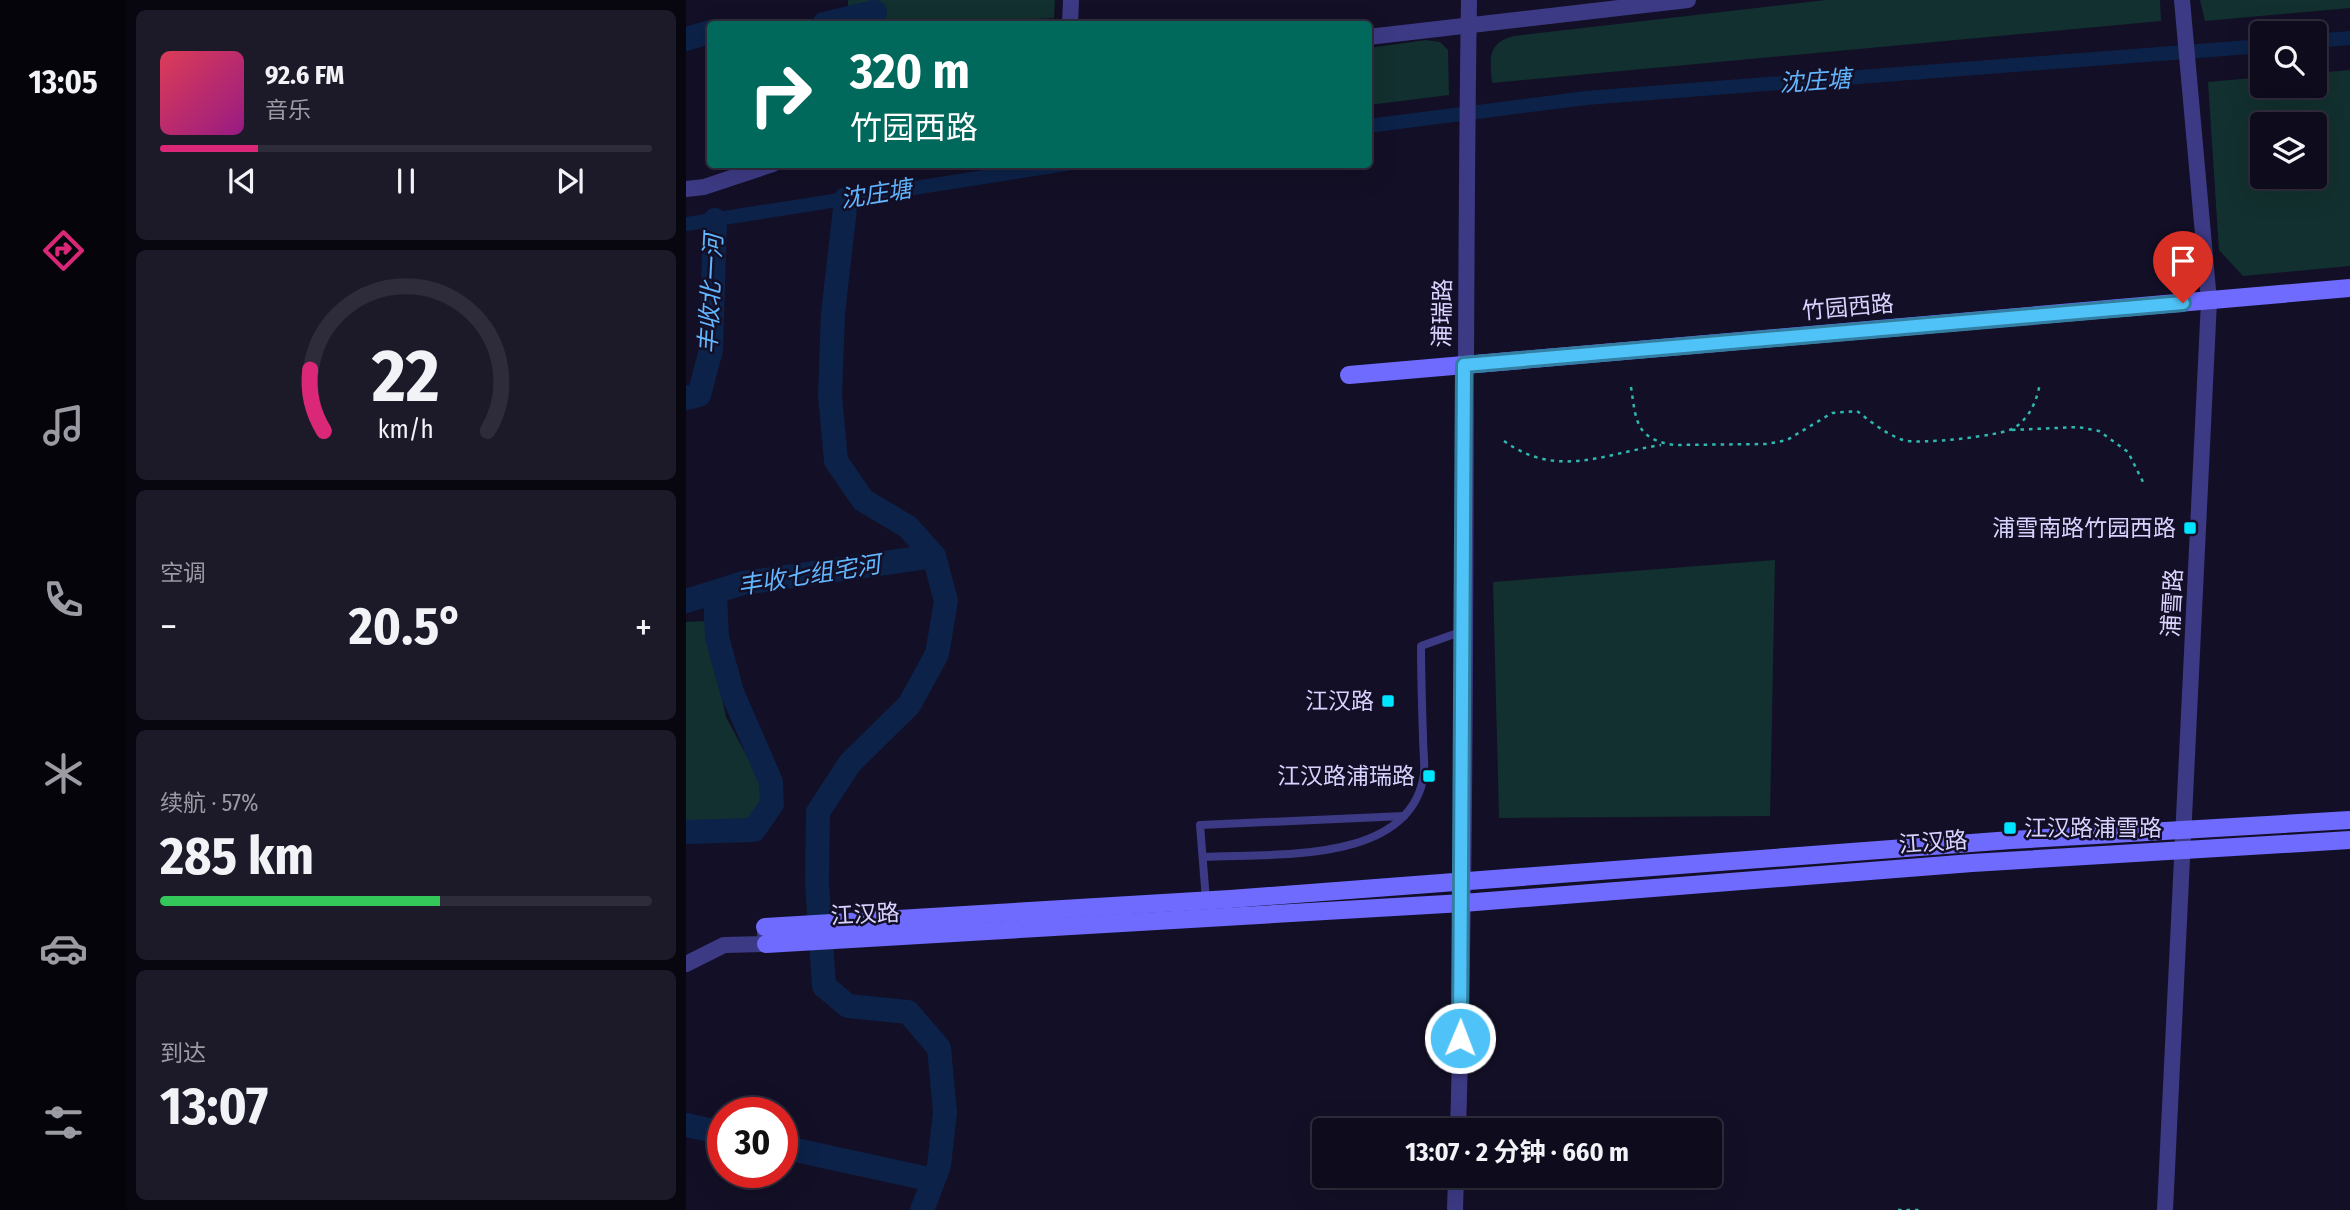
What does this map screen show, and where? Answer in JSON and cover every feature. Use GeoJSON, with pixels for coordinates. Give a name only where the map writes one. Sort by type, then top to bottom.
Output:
{"type":"FeatureCollection","features":[{"type":"Feature","properties":{"kind":"street"},"geometry":{"type":"LineString","coordinates":[[1070,21],[1071,0]]}},
{"type":"Feature","properties":{"kind":"street","name":"浦瑞路"},"geometry":{"type":"LineString","coordinates":[[1458,1118],[1463,903],[1464,365],[1469,0]]}},
{"type":"Feature","properties":{"kind":"street"},"geometry":{"type":"LineString","coordinates":[[1372,37],[1688,0]]}},
{"type":"Feature","properties":{"kind":"street","name":"浦雪路"},"geometry":{"type":"LineString","coordinates":[[2165,1210],[2209,301],[2183,6]]}},
{"type":"Feature","properties":{"kind":"street"},"geometry":{"type":"LineString","coordinates":[[686,189],[704,187],[761,168]]}},
{"type":"Feature","properties":{"kind":"street","name":"竹园西路"},"geometry":{"type":"LineString","coordinates":[[1349,375],[2350,288]]}},
{"type":"Feature","properties":{"kind":"street"},"geometry":{"type":"LineString","coordinates":[[787,934],[841,922],[1206,900],[2183,829],[2350,820]]}},
{"type":"Feature","properties":{"kind":"street","name":"江汉路"},"geometry":{"type":"LineString","coordinates":[[765,936],[787,934],[842,940],[1463,903],[1972,863],[2350,839]]}},
{"type":"Feature","properties":{"kind":"street"},"geometry":{"type":"LineString","coordinates":[[686,964],[724,945],[765,936]]}},
{"type":"Feature","properties":{"kind":"street"},"geometry":{"type":"LineString","coordinates":[[1455,1210],[1456,1188]]}},
{"type":"Feature","properties":{"kind":"lane"},"geometry":{"type":"LineString","coordinates":[[1203,857],[1326,850],[1388,832],[1415,803],[1424,774],[1421,646],[1463,631]]}},
{"type":"Feature","properties":{"kind":"lane"},"geometry":{"type":"LineString","coordinates":[[1206,900],[1200,825],[1404,816]]}},
{"type":"Feature","properties":{"kind":"path"},"geometry":{"type":"LineString","coordinates":[[2012,430],[2038,399],[2040,383]]}},
{"type":"Feature","properties":{"kind":"path"},"geometry":{"type":"LineString","coordinates":[[1630,387],[1634,420],[1642,431],[1667,444]]}},
{"type":"Feature","properties":{"kind":"path"},"geometry":{"type":"LineString","coordinates":[[1504,441],[1523,455],[1545,462],[1604,458],[1667,444],[1767,444],[1787,440],[1832,413],[1857,411],[1885,432],[1905,441],[1933,442],[2012,430],[2078,427],[2099,431],[2127,452],[2143,482]]}},
{"type":"Feature","properties":{"kind":"path"},"geometry":{"type":"LineString","coordinates":[[1898,1210],[1922,1210]]}},
{"type":"Feature","properties":{"kind":"green space"},"geometry":{"type":"Polygon","coordinates":[[[848,0],[1055,0],[1054,18],[1000,21],[848,21],[848,0]]]}},
{"type":"Feature","properties":{"kind":"green space"},"geometry":{"type":"Polygon","coordinates":[[[1826,0],[2160,0],[2161,21],[1492,83],[1492,53],[1499,43],[1514,36],[1826,0]]]}},
{"type":"Feature","properties":{"kind":"green space"},"geometry":{"type":"Polygon","coordinates":[[[2200,0],[2350,0],[2350,8],[2205,21],[2200,0]]]}},
{"type":"Feature","properties":{"kind":"green space"},"geometry":{"type":"Polygon","coordinates":[[[1426,40],[1440,42],[1448,50],[1449,95],[1372,105],[1372,48],[1426,40]]]}},
{"type":"Feature","properties":{"kind":"green space"},"geometry":{"type":"Polygon","coordinates":[[[2350,70],[2350,266],[2243,276],[2219,250],[2208,82],[2250,78],[2250,98],[2327,98],[2327,72],[2350,70]]]}},
{"type":"Feature","properties":{"kind":"green space"},"geometry":{"type":"Polygon","coordinates":[[[1775,560],[1770,816],[1499,818],[1493,582],[1775,560]]]}},
{"type":"Feature","properties":{"kind":"green space"},"geometry":{"type":"Polygon","coordinates":[[[705,621],[726,717],[766,792],[754,817],[730,823],[686,821],[686,622],[705,621]]]}},
{"type":"Feature","properties":{"kind":"waterway"},"geometry":{"type":"LineString","coordinates":[[837,21],[875,12]]}},
{"type":"Feature","properties":{"kind":"waterway"},"geometry":{"type":"LineString","coordinates":[[686,39],[707,33]]}},
{"type":"Feature","properties":{"kind":"waterway","name":"沈庄塘"},"geometry":{"type":"LineString","coordinates":[[2327,40],[2350,38]]}},
{"type":"Feature","properties":{"kind":"waterway","name":"沈庄塘"},"geometry":{"type":"LineString","coordinates":[[1372,125],[1586,98],[2250,47]]}},
{"type":"Feature","properties":{"kind":"waterway","name":"沈庄塘"},"geometry":{"type":"LineString","coordinates":[[686,224],[1041,168]]}},
{"type":"Feature","properties":{"kind":"waterway"},"geometry":{"type":"LineString","coordinates":[[846,199],[833,314],[830,395],[836,461],[863,500],[908,527],[934,556],[946,601],[937,654],[909,705],[850,763],[818,812],[817,883],[824,986],[848,1006],[908,1012],[939,1048],[945,1112],[939,1166],[922,1210]]}},
{"type":"Feature","properties":{"kind":"waterway","name":"丰收北一河"},"geometry":{"type":"LineString","coordinates":[[686,398],[699,395],[711,350],[715,220]]}},
{"type":"Feature","properties":{"kind":"waterway","name":"丰收七组宅河"},"geometry":{"type":"LineString","coordinates":[[686,601],[743,583],[934,556]]}},
{"type":"Feature","properties":{"kind":"waterway"},"geometry":{"type":"LineString","coordinates":[[686,832],[754,830],[772,804],[771,782],[732,692],[717,637],[715,593]]}},
{"type":"Feature","properties":{"kind":"waterway"},"geometry":{"type":"LineString","coordinates":[[686,1125],[707,1130]]}},
{"type":"Feature","properties":{"kind":"waterway"},"geometry":{"type":"LineString","coordinates":[[798,1150],[933,1180]]}},
{"type":"Feature","properties":{"kind":"place","name":"浦雪南路竹园西路"},"geometry":{"type":"Point","coordinates":[2190,528]}},
{"type":"Feature","properties":{"kind":"place","name":"江汉路"},"geometry":{"type":"Point","coordinates":[1388,701]}},
{"type":"Feature","properties":{"kind":"place","name":"江汉路浦瑞路"},"geometry":{"type":"Point","coordinates":[1429,776]}},
{"type":"Feature","properties":{"kind":"place","name":"江汉路浦雪路"},"geometry":{"type":"Point","coordinates":[2010,828]}},
{"type":"Feature","properties":{"kind":"route"},"geometry":{"type":"LineString","coordinates":[[1460,1038],[1463,903],[1464,365],[2183,303]]}}]}
